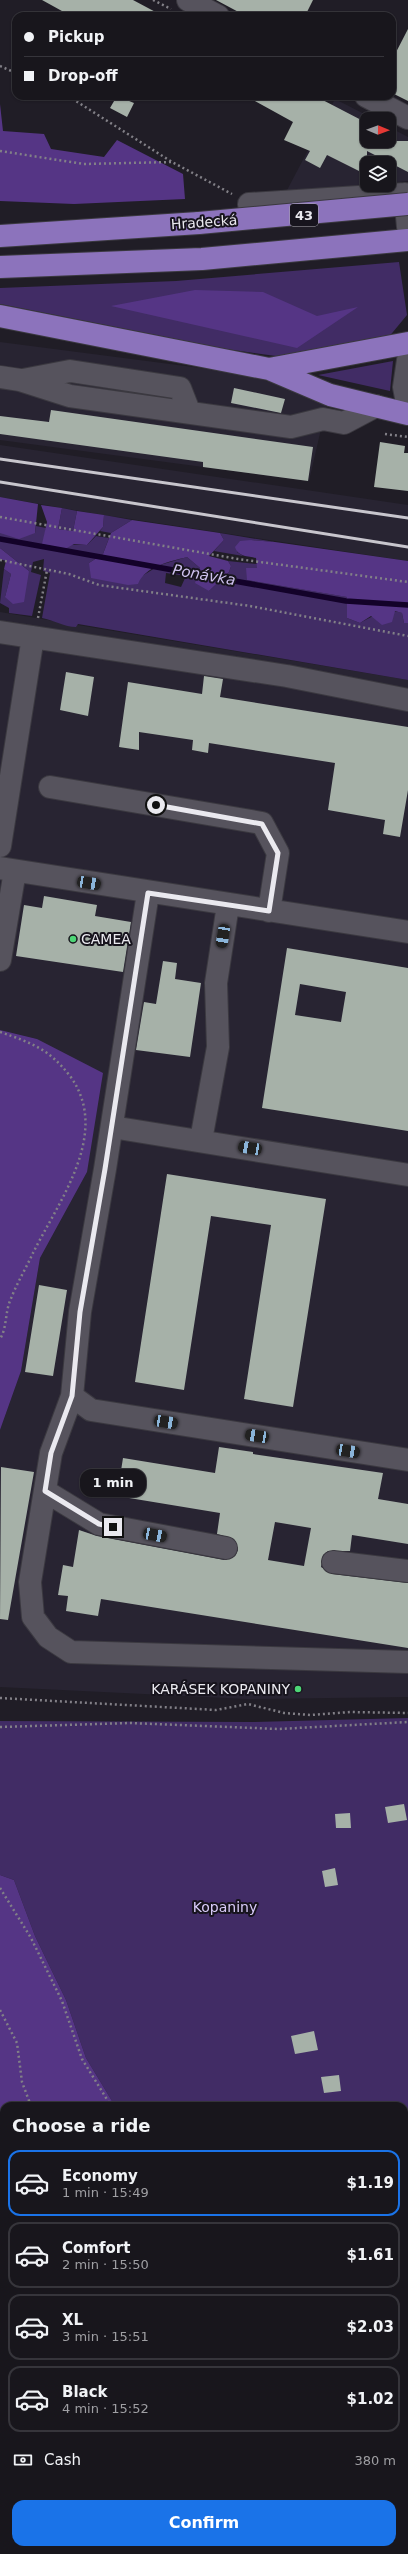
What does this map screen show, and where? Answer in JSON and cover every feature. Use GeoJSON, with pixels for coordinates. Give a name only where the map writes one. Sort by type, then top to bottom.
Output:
{"type":"FeatureCollection","features":[{"type":"Feature","properties":{"kind":"highway","name":"Hradecká"},"geometry":{"type":"LineString","coordinates":[[0,236],[200,223],[407,197]]}},
{"type":"Feature","properties":{"kind":"highway"},"geometry":{"type":"LineString","coordinates":[[0,267],[202,259],[408,240]]}},
{"type":"Feature","properties":{"kind":"highway"},"geometry":{"type":"LineString","coordinates":[[0,316],[269,369],[330,395],[408,414]]}},
{"type":"Feature","properties":{"kind":"highway"},"geometry":{"type":"LineString","coordinates":[[269,369],[408,343]]}},
{"type":"Feature","properties":{"kind":"street"},"geometry":{"type":"LineString","coordinates":[[183,6],[204,12]]}},
{"type":"Feature","properties":{"kind":"street"},"geometry":{"type":"LineString","coordinates":[[374,100],[408,118]]}},
{"type":"Feature","properties":{"kind":"street"},"geometry":{"type":"LineString","coordinates":[[249,204],[407,197],[408,227]]}},
{"type":"Feature","properties":{"kind":"street"},"geometry":{"type":"LineString","coordinates":[[408,360],[404,387],[408,408]]}},
{"type":"Feature","properties":{"kind":"street"},"geometry":{"type":"LineString","coordinates":[[10,379],[70,371],[180,388],[188,411],[291,427],[323,419],[344,423],[376,406]]}},
{"type":"Feature","properties":{"kind":"street"},"geometry":{"type":"LineString","coordinates":[[0,632],[36,627],[408,700]]}},
{"type":"Feature","properties":{"kind":"street"},"geometry":{"type":"LineString","coordinates":[[0,846],[36,627]]}},
{"type":"Feature","properties":{"kind":"street"},"geometry":{"type":"LineString","coordinates":[[50,787],[262,824],[278,853],[269,911]]}},
{"type":"Feature","properties":{"kind":"street"},"geometry":{"type":"LineString","coordinates":[[0,960],[7,870],[408,932]]}},
{"type":"Feature","properties":{"kind":"street"},"geometry":{"type":"LineString","coordinates":[[148,893],[112,1127],[80,1312],[72,1396],[51,1453],[30,1582],[33,1617],[48,1637],[72,1652],[408,1662]]}},
{"type":"Feature","properties":{"kind":"street"},"geometry":{"type":"LineString","coordinates":[[201,1140],[218,1047],[216,983],[228,904]]}},
{"type":"Feature","properties":{"kind":"street"},"geometry":{"type":"LineString","coordinates":[[112,1127],[201,1140],[408,1175]]}},
{"type":"Feature","properties":{"kind":"street"},"geometry":{"type":"LineString","coordinates":[[72,1396],[91,1410],[408,1460]]}},
{"type":"Feature","properties":{"kind":"street"},"geometry":{"type":"LineString","coordinates":[[45,1491],[99,1524],[226,1548]]}},
{"type":"Feature","properties":{"kind":"street"},"geometry":{"type":"LineString","coordinates":[[332,1562],[408,1571]]}},
{"type":"Feature","properties":{"kind":"path"},"geometry":{"type":"LineString","coordinates":[[153,0],[183,6]]}},
{"type":"Feature","properties":{"kind":"path"},"geometry":{"type":"LineString","coordinates":[[0,66],[12,71]]}},
{"type":"Feature","properties":{"kind":"path"},"geometry":{"type":"LineString","coordinates":[[74,100],[172,162],[249,204]]}},
{"type":"Feature","properties":{"kind":"path"},"geometry":{"type":"LineString","coordinates":[[0,151],[84,164],[172,162]]}},
{"type":"Feature","properties":{"kind":"path"},"geometry":{"type":"LineString","coordinates":[[385,434],[408,437]]}},
{"type":"Feature","properties":{"kind":"path"},"geometry":{"type":"LineString","coordinates":[[0,518],[238,559],[408,582]]}},
{"type":"Feature","properties":{"kind":"path"},"geometry":{"type":"LineString","coordinates":[[0,560],[47,570],[100,585],[250,606],[408,636]]}},
{"type":"Feature","properties":{"kind":"path"},"geometry":{"type":"LineString","coordinates":[[36,627],[47,570]]}},
{"type":"Feature","properties":{"kind":"path"},"geometry":{"type":"LineString","coordinates":[[0,1032],[42,1048],[58,1061],[77,1086],[86,1112],[86,1134],[78,1162],[9,1302],[0,1339]]}},
{"type":"Feature","properties":{"kind":"path"},"geometry":{"type":"LineString","coordinates":[[0,1698],[216,1710],[248,1704],[284,1713],[310,1715],[350,1712],[408,1713]]}},
{"type":"Feature","properties":{"kind":"path"},"geometry":{"type":"LineString","coordinates":[[0,1727],[130,1723],[279,1729],[408,1722]]}},
{"type":"Feature","properties":{"kind":"path"},"geometry":{"type":"LineString","coordinates":[[0,1888],[31,1938],[62,2001],[82,2059],[109,2102]]}},
{"type":"Feature","properties":{"kind":"path"},"geometry":{"type":"LineString","coordinates":[[0,2010],[17,2043],[23,2086],[29,2102]]}},
{"type":"Feature","properties":{"kind":"shaded area"},"geometry":{"type":"Polygon","coordinates":[[[334,100],[360,112],[360,148],[396,148],[396,131],[408,137],[408,181],[396,182],[396,156],[360,156],[360,186],[285,194],[334,100]]]}},
{"type":"Feature","properties":{"kind":"shaded area"},"geometry":{"type":"Polygon","coordinates":[[[0,104],[3,131],[44,134],[51,149],[104,157],[117,140],[183,174],[185,199],[74,204],[0,201],[0,104]]]}},
{"type":"Feature","properties":{"kind":"shaded area"},"geometry":{"type":"Polygon","coordinates":[[[195,290],[263,292],[317,316],[358,307],[297,348],[111,306],[195,290]]]}},
{"type":"Feature","properties":{"kind":"shaded area"},"geometry":{"type":"Polygon","coordinates":[[[0,342],[247,374],[327,403],[309,481],[0,440],[0,342]]]}},
{"type":"Feature","properties":{"kind":"shaded area"},"geometry":{"type":"Polygon","coordinates":[[[0,445],[408,505],[408,561],[91,513],[0,497],[0,445]]]}},
{"type":"Feature","properties":{"kind":"shaded area"},"geometry":{"type":"Polygon","coordinates":[[[0,497],[38,504],[35,533],[19,539],[0,533],[0,497]]]}},
{"type":"Feature","properties":{"kind":"shaded area"},"geometry":{"type":"Polygon","coordinates":[[[41,505],[62,508],[58,529],[73,531],[77,511],[104,515],[103,527],[87,545],[74,544],[65,549],[42,544],[47,522],[41,505]]]}},
{"type":"Feature","properties":{"kind":"shaded area"},"geometry":{"type":"Polygon","coordinates":[[[132,520],[220,533],[224,540],[209,556],[228,561],[231,566],[229,572],[209,591],[195,583],[200,568],[187,557],[165,563],[152,569],[141,578],[138,584],[128,585],[91,578],[89,563],[103,554],[111,533],[132,520]]]}},
{"type":"Feature","properties":{"kind":"shaded area"},"geometry":{"type":"Polygon","coordinates":[[[251,540],[408,561],[408,623],[404,623],[402,613],[395,611],[392,622],[382,625],[371,616],[360,623],[347,618],[347,597],[247,580],[246,568],[257,568],[256,558],[238,553],[235,547],[240,541],[251,540]]]}},
{"type":"Feature","properties":{"kind":"shaded area"},"geometry":{"type":"Polygon","coordinates":[[[0,548],[29,571],[24,602],[13,604],[5,597],[11,574],[4,569],[6,561],[0,559],[0,548]]]}},
{"type":"Feature","properties":{"kind":"shaded area"},"geometry":{"type":"Polygon","coordinates":[[[0,612],[408,680],[408,1697],[247,1699],[0,1687],[0,1430],[21,1371],[40,1258],[87,1172],[37,1039],[0,1030],[0,612]]]}},
{"type":"Feature","properties":{"kind":"shaded area"},"geometry":{"type":"Polygon","coordinates":[[[0,1030],[37,1039],[103,1073],[87,1172],[40,1258],[21,1371],[0,1430],[0,1030]]]}},
{"type":"Feature","properties":{"kind":"shaded area"},"geometry":{"type":"Polygon","coordinates":[[[0,1875],[14,1880],[35,1936],[66,2000],[86,2058],[113,2102],[0,2102],[0,1875]]]}},
{"type":"Feature","properties":{"kind":"green space"},"geometry":{"type":"Polygon","coordinates":[[[399,262],[407,315],[388,338],[283,357],[226,349],[0,304],[0,288],[176,281],[399,262]]]}},
{"type":"Feature","properties":{"kind":"green space"},"geometry":{"type":"Polygon","coordinates":[[[393,361],[390,391],[318,375],[393,361]]]}},
{"type":"Feature","properties":{"kind":"green space"},"geometry":{"type":"Polygon","coordinates":[[[62,508],[77,511],[73,531],[58,529],[62,508]]]}},
{"type":"Feature","properties":{"kind":"green space"},"geometry":{"type":"Polygon","coordinates":[[[104,515],[132,520],[111,533],[100,531],[103,527],[104,515]]]}},
{"type":"Feature","properties":{"kind":"green space"},"geometry":{"type":"Polygon","coordinates":[[[36,526],[46,528],[43,544],[87,545],[96,536],[109,538],[103,554],[89,563],[142,576],[160,565],[187,557],[200,568],[209,591],[229,572],[231,566],[228,561],[257,564],[257,569],[247,580],[348,597],[347,618],[360,623],[375,615],[385,612],[391,611],[402,613],[404,623],[408,623],[408,680],[78,624],[76,627],[63,625],[42,618],[50,573],[43,571],[44,559],[33,562],[31,572],[41,575],[32,616],[9,613],[9,608],[0,603],[4,569],[11,574],[5,597],[29,571],[0,548],[0,533],[35,533],[36,526]],[[166,573],[165,583],[181,587],[186,576],[166,573]]]}},
{"type":"Feature","properties":{"kind":"green space"},"geometry":{"type":"Polygon","coordinates":[[[220,533],[275,542],[251,540],[237,552],[243,556],[214,551],[224,540],[220,533]]]}},
{"type":"Feature","properties":{"kind":"green space","name":"Kopaniny"},"geometry":{"type":"Polygon","coordinates":[[[408,1718],[408,2102],[113,2102],[86,2058],[66,2000],[35,1936],[14,1880],[0,1875],[0,1721],[254,1722],[408,1718]]]}},
{"type":"Feature","properties":{"kind":"building"},"geometry":{"type":"Polygon","coordinates":[[[42,0],[133,0],[156,12],[64,12],[42,0]]]}},
{"type":"Feature","properties":{"kind":"building"},"geometry":{"type":"Polygon","coordinates":[[[216,0],[313,0],[307,12],[238,12],[216,0]]]}},
{"type":"Feature","properties":{"kind":"building"},"geometry":{"type":"Polygon","coordinates":[[[408,29],[408,101],[396,95],[396,52],[408,29]]]}},
{"type":"Feature","properties":{"kind":"building"},"geometry":{"type":"Polygon","coordinates":[[[115,100],[127,100],[134,103],[127,117],[110,108],[115,100]]]}},
{"type":"Feature","properties":{"kind":"building"},"geometry":{"type":"Polygon","coordinates":[[[253,100],[323,100],[360,119],[360,148],[396,148],[396,141],[408,141],[408,172],[396,166],[396,156],[377,156],[367,151],[367,156],[360,156],[360,172],[327,155],[320,168],[305,160],[310,151],[284,140],[293,122],[253,100]]]}},
{"type":"Feature","properties":{"kind":"building"},"geometry":{"type":"Polygon","coordinates":[[[234,388],[285,399],[281,413],[231,403],[234,388]]]}},
{"type":"Feature","properties":{"kind":"building"},"geometry":{"type":"Polygon","coordinates":[[[51,410],[313,447],[308,481],[203,467],[203,462],[0,434],[0,416],[49,422],[51,410]]]}},
{"type":"Feature","properties":{"kind":"building"},"geometry":{"type":"Polygon","coordinates":[[[380,442],[405,446],[404,453],[408,453],[408,491],[374,487],[380,442]]]}},
{"type":"Feature","properties":{"kind":"building"},"geometry":{"type":"Polygon","coordinates":[[[66,672],[94,677],[88,716],[60,710],[66,672]]]}},
{"type":"Feature","properties":{"kind":"building"},"geometry":{"type":"Polygon","coordinates":[[[204,676],[223,679],[220,697],[408,727],[408,790],[400,837],[383,834],[385,820],[328,810],[335,763],[209,743],[208,753],[192,750],[193,740],[139,732],[139,750],[119,747],[128,682],[202,694],[204,676]]]}},
{"type":"Feature","properties":{"kind":"building","name":"CAMEA"},"geometry":{"type":"Polygon","coordinates":[[[44,896],[97,905],[95,916],[131,922],[123,972],[16,956],[24,905],[42,908],[44,896]]]}},
{"type":"Feature","properties":{"kind":"building"},"geometry":{"type":"Polygon","coordinates":[[[287,948],[408,968],[408,1131],[262,1108],[287,948]],[[300,984],[295,1015],[341,1022],[346,992],[300,984]]]}},
{"type":"Feature","properties":{"kind":"building"},"geometry":{"type":"Polygon","coordinates":[[[163,961],[177,963],[175,979],[201,983],[190,1057],[136,1050],[144,1002],[156,1004],[163,961]]]}},
{"type":"Feature","properties":{"kind":"building"},"geometry":{"type":"Polygon","coordinates":[[[167,1174],[326,1199],[293,1407],[244,1399],[271,1225],[211,1216],[184,1390],[135,1382],[167,1174]]]}},
{"type":"Feature","properties":{"kind":"building"},"geometry":{"type":"Polygon","coordinates":[[[39,1285],[67,1290],[53,1376],[25,1372],[39,1285]]]}},
{"type":"Feature","properties":{"kind":"building"},"geometry":{"type":"Polygon","coordinates":[[[219,1447],[253,1452],[253,1454],[383,1473],[378,1499],[408,1504],[408,1544],[352,1535],[350,1551],[328,1551],[323,1555],[321,1567],[332,1574],[408,1583],[408,1648],[101,1599],[98,1616],[66,1611],[68,1596],[58,1595],[63,1565],[73,1567],[79,1530],[97,1536],[224,1560],[235,1556],[238,1550],[234,1539],[217,1534],[220,1513],[117,1496],[123,1458],[215,1473],[219,1447]],[[275,1522],[268,1560],[304,1566],[311,1528],[275,1522]]]}},
{"type":"Feature","properties":{"kind":"building"},"geometry":{"type":"Polygon","coordinates":[[[1,1467],[34,1472],[8,1620],[0,1619],[1,1467]]]}},
{"type":"Feature","properties":{"kind":"building"},"geometry":{"type":"Polygon","coordinates":[[[404,1804],[407,1820],[388,1823],[385,1807],[404,1804]]]}},
{"type":"Feature","properties":{"kind":"building"},"geometry":{"type":"Polygon","coordinates":[[[350,1813],[351,1828],[336,1828],[335,1814],[350,1813]]]}},
{"type":"Feature","properties":{"kind":"building"},"geometry":{"type":"Polygon","coordinates":[[[335,1868],[338,1885],[325,1887],[322,1871],[335,1868]]]}},
{"type":"Feature","properties":{"kind":"building"},"geometry":{"type":"Polygon","coordinates":[[[314,2031],[318,2050],[295,2054],[291,2036],[314,2031]]]}},
{"type":"Feature","properties":{"kind":"building"},"geometry":{"type":"Polygon","coordinates":[[[339,2075],[341,2091],[324,2093],[321,2077],[339,2075]]]}},
{"type":"Feature","properties":{"kind":"waterway","name":"Ponávka"},"geometry":{"type":"LineString","coordinates":[[0,539],[346,601],[408,605]]}},
{"type":"Feature","properties":{"kind":"railway"},"geometry":{"type":"LineString","coordinates":[[0,459],[408,518]]}},
{"type":"Feature","properties":{"kind":"railway"},"geometry":{"type":"LineString","coordinates":[[0,482],[408,547]]}},
{"type":"Feature","properties":{"kind":"place","name":"CAMEA"},"geometry":{"type":"Point","coordinates":[73,939]}},
{"type":"Feature","properties":{"kind":"place","name":"KARÁSEK KOPANINY"},"geometry":{"type":"Point","coordinates":[298,1689]}},
{"type":"Feature","properties":{"kind":"route"},"geometry":{"type":"LineString","coordinates":[[113,1527],[99,1524],[45,1491],[51,1453],[72,1396],[80,1312],[105,1169],[148,893],[269,911],[278,853],[262,824],[156,805]]}}]}
